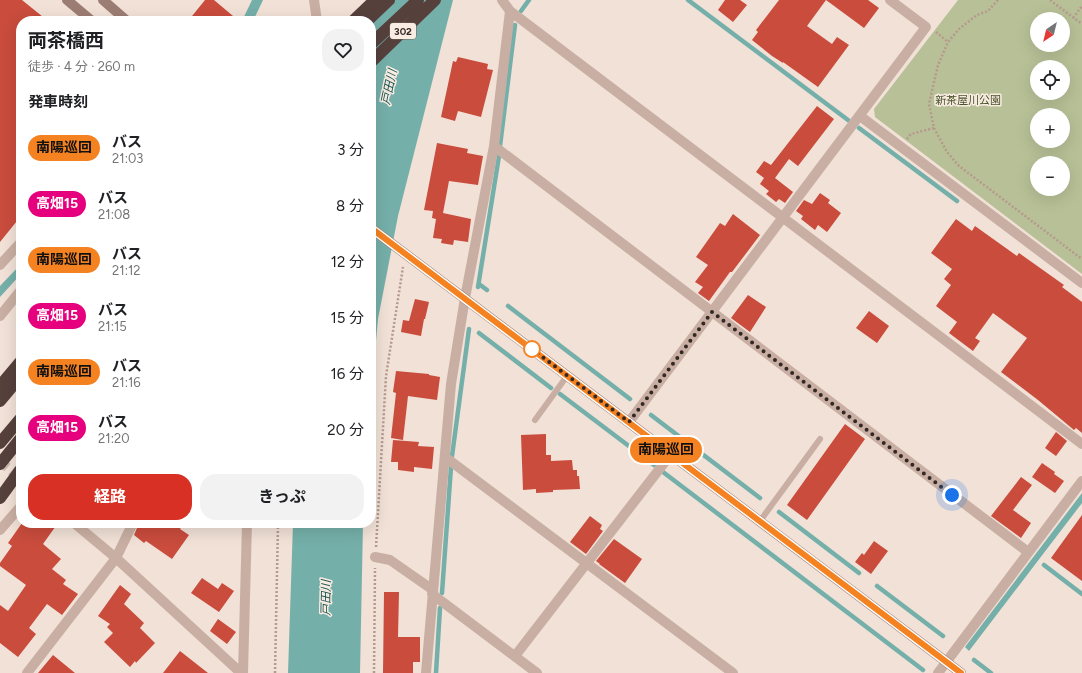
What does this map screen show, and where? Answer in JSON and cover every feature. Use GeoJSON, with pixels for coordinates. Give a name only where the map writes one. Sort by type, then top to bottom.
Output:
{"type":"FeatureCollection","features":[{"type":"Feature","properties":{"kind":"highway"},"geometry":{"type":"LineString","coordinates":[[358,16],[375,0]]}},
{"type":"Feature","properties":{"kind":"highway"},"geometry":{"type":"LineString","coordinates":[[372,16],[389,0]]}},
{"type":"Feature","properties":{"kind":"highway"},"geometry":{"type":"LineString","coordinates":[[376,39],[418,0]]}},
{"type":"Feature","properties":{"kind":"highway","name":"302"},"geometry":{"type":"LineString","coordinates":[[376,57],[435,0]]}},
{"type":"Feature","properties":{"kind":"highway"},"geometry":{"type":"LineString","coordinates":[[0,386],[16,367]]}},
{"type":"Feature","properties":{"kind":"highway"},"geometry":{"type":"LineString","coordinates":[[0,401],[16,382]]}},
{"type":"Feature","properties":{"kind":"highway"},"geometry":{"type":"LineString","coordinates":[[0,443],[16,424]]}},
{"type":"Feature","properties":{"kind":"highway"},"geometry":{"type":"LineString","coordinates":[[0,464],[16,444]]}},
{"type":"Feature","properties":{"kind":"highway"},"geometry":{"type":"LineString","coordinates":[[0,498],[16,476]]}},
{"type":"Feature","properties":{"kind":"street"},"geometry":{"type":"LineString","coordinates":[[67,0],[86,16]]}},
{"type":"Feature","properties":{"kind":"street"},"geometry":{"type":"LineString","coordinates":[[103,0],[121,16]]}},
{"type":"Feature","properties":{"kind":"street"},"geometry":{"type":"LineString","coordinates":[[314,0],[316,16]]}},
{"type":"Feature","properties":{"kind":"street"},"geometry":{"type":"LineString","coordinates":[[502,0],[510,11],[1082,444]]}},
{"type":"Feature","properties":{"kind":"street"},"geometry":{"type":"LineString","coordinates":[[629,422],[784,218],[926,27],[890,0]]}},
{"type":"Feature","properties":{"kind":"street"},"geometry":{"type":"LineString","coordinates":[[426,673],[451,384],[465,298],[494,146],[510,11]]}},
{"type":"Feature","properties":{"kind":"street"},"geometry":{"type":"LineString","coordinates":[[860,116],[1082,283]]}},
{"type":"Feature","properties":{"kind":"street"},"geometry":{"type":"LineString","coordinates":[[494,146],[1028,552]]}},
{"type":"Feature","properties":{"kind":"street"},"geometry":{"type":"LineString","coordinates":[[376,232],[961,673]]}},
{"type":"Feature","properties":{"kind":"street"},"geometry":{"type":"LineString","coordinates":[[0,265],[16,247]]}},
{"type":"Feature","properties":{"kind":"street"},"geometry":{"type":"LineString","coordinates":[[0,316],[16,296]]}},
{"type":"Feature","properties":{"kind":"street"},"geometry":{"type":"LineString","coordinates":[[515,656],[671,454]]}},
{"type":"Feature","properties":{"kind":"street"},"geometry":{"type":"LineString","coordinates":[[445,457],[733,673]]}},
{"type":"Feature","properties":{"kind":"street"},"geometry":{"type":"LineString","coordinates":[[938,673],[1082,481]]}},
{"type":"Feature","properties":{"kind":"street"},"geometry":{"type":"LineString","coordinates":[[0,530],[16,512]]}},
{"type":"Feature","properties":{"kind":"street"},"geometry":{"type":"LineString","coordinates":[[80,528],[116,558],[242,673]]}},
{"type":"Feature","properties":{"kind":"street"},"geometry":{"type":"LineString","coordinates":[[27,673],[116,558],[131,528]]}},
{"type":"Feature","properties":{"kind":"street"},"geometry":{"type":"LineString","coordinates":[[242,673],[247,528]]}},
{"type":"Feature","properties":{"kind":"street"},"geometry":{"type":"LineString","coordinates":[[375,557],[390,560],[537,673]]}},
{"type":"Feature","properties":{"kind":"lane"},"geometry":{"type":"LineString","coordinates":[[535,420],[567,376]]}},
{"type":"Feature","properties":{"kind":"lane"},"geometry":{"type":"LineString","coordinates":[[760,521],[820,439]]}},
{"type":"Feature","properties":{"kind":"path"},"geometry":{"type":"LineString","coordinates":[[998,0],[988,11],[977,15],[959,29],[948,42],[938,65],[929,104],[934,128],[947,152],[959,166],[1082,259]]}},
{"type":"Feature","properties":{"kind":"path"},"geometry":{"type":"LineString","coordinates":[[1050,0],[1082,24]]}},
{"type":"Feature","properties":{"kind":"path"},"geometry":{"type":"LineString","coordinates":[[1074,18],[1082,6]]}},
{"type":"Feature","properties":{"kind":"path"},"geometry":{"type":"LineString","coordinates":[[901,147],[911,134],[934,128]]}},
{"type":"Feature","properties":{"kind":"path"},"geometry":{"type":"LineString","coordinates":[[374,673],[375,557],[386,376],[405,253]]}},
{"type":"Feature","properties":{"kind":"path"},"geometry":{"type":"LineString","coordinates":[[275,673],[278,528]]}},
{"type":"Feature","properties":{"kind":"green space","name":"新茶屋川公園"},"geometry":{"type":"Polygon","coordinates":[[[958,0],[1082,0],[1082,274],[875,117],[874,109],[958,0]]]}},
{"type":"Feature","properties":{"kind":"water"},"geometry":{"type":"Polygon","coordinates":[[[252,0],[263,0],[255,16],[244,16],[252,0]]]}},
{"type":"Feature","properties":{"kind":"water","name":"戸田川"},"geometry":{"type":"Polygon","coordinates":[[[371,0],[453,0],[398,216],[378,319],[376,341],[376,16],[371,16],[371,0]]]}},
{"type":"Feature","properties":{"kind":"water"},"geometry":{"type":"Polygon","coordinates":[[[16,269],[16,279],[0,297],[0,286],[16,269]]]}},
{"type":"Feature","properties":{"kind":"water"},"geometry":{"type":"Polygon","coordinates":[[[1082,493],[1082,503],[969,651],[965,647],[1082,493]]]}},
{"type":"Feature","properties":{"kind":"water","name":"戸田川"},"geometry":{"type":"Polygon","coordinates":[[[293,528],[363,528],[360,673],[288,673],[293,528]]]}},
{"type":"Feature","properties":{"kind":"building"},"geometry":{"type":"Polygon","coordinates":[[[0,0],[22,0],[42,16],[16,16],[16,222],[0,242],[0,0]]]}},
{"type":"Feature","properties":{"kind":"building"},"geometry":{"type":"Polygon","coordinates":[[[205,0],[214,0],[233,16],[192,16],[205,0]]]}},
{"type":"Feature","properties":{"kind":"building"},"geometry":{"type":"Polygon","coordinates":[[[725,0],[740,0],[747,5],[733,22],[718,10],[725,0]]]}},
{"type":"Feature","properties":{"kind":"building"},"geometry":{"type":"Polygon","coordinates":[[[779,0],[826,0],[807,26],[832,44],[837,37],[849,45],[818,87],[772,56],[752,40],[758,32],[756,30],[779,0]]]}},
{"type":"Feature","properties":{"kind":"building"},"geometry":{"type":"Polygon","coordinates":[[[826,0],[868,0],[879,8],[864,28],[826,0]]]}},
{"type":"Feature","properties":{"kind":"building"},"geometry":{"type":"Polygon","coordinates":[[[458,57],[488,64],[487,69],[493,70],[481,117],[458,111],[455,121],[441,117],[453,61],[456,62],[458,57]]]}},
{"type":"Feature","properties":{"kind":"building"},"geometry":{"type":"Polygon","coordinates":[[[817,106],[834,119],[798,166],[789,159],[775,178],[793,192],[785,203],[779,199],[776,202],[766,194],[769,191],[760,184],[764,178],[756,172],[764,161],[771,165],[817,106]]]}},
{"type":"Feature","properties":{"kind":"building"},"geometry":{"type":"Polygon","coordinates":[[[437,143],[468,149],[467,153],[483,156],[478,185],[449,181],[443,213],[471,219],[468,242],[454,240],[453,245],[441,243],[442,239],[433,238],[436,219],[432,218],[433,211],[424,210],[437,143]]]}},
{"type":"Feature","properties":{"kind":"building"},"geometry":{"type":"Polygon","coordinates":[[[820,193],[830,200],[828,203],[841,213],[827,232],[818,225],[815,230],[801,219],[803,216],[796,211],[804,200],[812,204],[820,193]]]}},
{"type":"Feature","properties":{"kind":"building"},"geometry":{"type":"Polygon","coordinates":[[[733,214],[760,235],[709,301],[698,293],[703,287],[695,282],[708,265],[696,257],[720,223],[725,226],[733,214]]]}},
{"type":"Feature","properties":{"kind":"building"},"geometry":{"type":"Polygon","coordinates":[[[956,219],[972,231],[975,226],[1017,256],[1019,253],[1064,285],[1062,287],[1082,302],[1082,433],[1076,428],[1074,430],[1001,372],[1027,338],[993,313],[975,338],[980,341],[973,351],[949,333],[957,322],[936,306],[951,285],[944,279],[952,269],[931,253],[956,219]]]}},
{"type":"Feature","properties":{"kind":"building"},"geometry":{"type":"Polygon","coordinates":[[[748,295],[766,307],[750,332],[731,318],[748,295]]]}},
{"type":"Feature","properties":{"kind":"building"},"geometry":{"type":"Polygon","coordinates":[[[415,299],[429,302],[421,336],[401,332],[403,320],[409,321],[415,299]]]}},
{"type":"Feature","properties":{"kind":"building"},"geometry":{"type":"Polygon","coordinates":[[[869,311],[889,326],[877,343],[856,328],[869,311]]]}},
{"type":"Feature","properties":{"kind":"building"},"geometry":{"type":"Polygon","coordinates":[[[396,371],[429,374],[440,377],[437,400],[408,396],[403,440],[391,438],[396,393],[393,392],[396,371]]]}},
{"type":"Feature","properties":{"kind":"building"},"geometry":{"type":"Polygon","coordinates":[[[845,424],[865,439],[807,520],[787,505],[845,424]]]}},
{"type":"Feature","properties":{"kind":"building"},"geometry":{"type":"Polygon","coordinates":[[[1056,432],[1067,441],[1056,456],[1045,448],[1056,432]]]}},
{"type":"Feature","properties":{"kind":"building"},"geometry":{"type":"Polygon","coordinates":[[[546,434],[546,455],[551,455],[551,461],[572,460],[573,470],[577,470],[577,476],[579,476],[580,489],[553,490],[553,492],[536,493],[536,489],[523,490],[521,435],[546,434]]]}},
{"type":"Feature","properties":{"kind":"building"},"geometry":{"type":"Polygon","coordinates":[[[393,440],[419,442],[418,446],[434,447],[432,469],[414,467],[414,472],[398,470],[398,462],[391,462],[393,440]]]}},
{"type":"Feature","properties":{"kind":"building"},"geometry":{"type":"Polygon","coordinates":[[[1042,463],[1055,472],[1054,474],[1064,481],[1055,493],[1032,477],[1042,463]]]}},
{"type":"Feature","properties":{"kind":"building"},"geometry":{"type":"Polygon","coordinates":[[[1021,477],[1032,485],[1013,510],[1031,523],[1021,538],[991,516],[1021,477]]]}},
{"type":"Feature","properties":{"kind":"building"},"geometry":{"type":"Polygon","coordinates":[[[1082,515],[1082,581],[1051,558],[1082,515]]]}},
{"type":"Feature","properties":{"kind":"building"},"geometry":{"type":"Polygon","coordinates":[[[590,516],[602,525],[600,529],[603,531],[586,554],[570,542],[590,516]]]}},
{"type":"Feature","properties":{"kind":"building"},"geometry":{"type":"Polygon","coordinates":[[[18,528],[54,528],[43,544],[61,559],[52,569],[66,580],[63,584],[78,594],[62,615],[47,604],[29,628],[36,634],[18,657],[0,643],[0,605],[8,611],[26,585],[0,566],[0,563],[12,546],[8,543],[18,528]]]}},
{"type":"Feature","properties":{"kind":"building"},"geometry":{"type":"Polygon","coordinates":[[[137,528],[181,528],[189,535],[172,559],[146,541],[144,543],[134,535],[137,528]]]}},
{"type":"Feature","properties":{"kind":"building"},"geometry":{"type":"Polygon","coordinates":[[[614,539],[642,559],[625,583],[596,561],[614,539]]]}},
{"type":"Feature","properties":{"kind":"building"},"geometry":{"type":"Polygon","coordinates":[[[874,541],[888,551],[871,574],[855,562],[862,553],[864,555],[874,541]]]}},
{"type":"Feature","properties":{"kind":"building"},"geometry":{"type":"Polygon","coordinates":[[[202,578],[218,589],[222,583],[234,591],[219,612],[191,593],[202,578]]]}},
{"type":"Feature","properties":{"kind":"building"},"geometry":{"type":"Polygon","coordinates":[[[120,585],[131,594],[124,604],[144,623],[140,628],[155,643],[136,663],[135,661],[130,667],[104,642],[113,633],[107,627],[110,624],[98,616],[120,585]]]}},
{"type":"Feature","properties":{"kind":"building"},"geometry":{"type":"Polygon","coordinates":[[[384,592],[399,592],[398,637],[420,637],[420,662],[413,662],[413,673],[383,673],[384,592]]]}},
{"type":"Feature","properties":{"kind":"building"},"geometry":{"type":"Polygon","coordinates":[[[218,619],[236,632],[227,644],[210,631],[218,619]]]}},
{"type":"Feature","properties":{"kind":"building"},"geometry":{"type":"Polygon","coordinates":[[[180,651],[208,673],[163,673],[180,651]]]}},
{"type":"Feature","properties":{"kind":"building"},"geometry":{"type":"Polygon","coordinates":[[[53,655],[75,673],[38,673],[53,655]]]}},
{"type":"Feature","properties":{"kind":"waterway"},"geometry":{"type":"LineString","coordinates":[[521,11],[529,0]]}},
{"type":"Feature","properties":{"kind":"waterway"},"geometry":{"type":"LineString","coordinates":[[688,0],[848,120]]}},
{"type":"Feature","properties":{"kind":"waterway"},"geometry":{"type":"LineString","coordinates":[[500,146],[515,25]]}},
{"type":"Feature","properties":{"kind":"waterway"},"geometry":{"type":"LineString","coordinates":[[859,128],[957,201]]}},
{"type":"Feature","properties":{"kind":"waterway"},"geometry":{"type":"LineString","coordinates":[[478,287],[499,156]]}},
{"type":"Feature","properties":{"kind":"waterway"},"geometry":{"type":"LineString","coordinates":[[479,284],[487,290]]}},
{"type":"Feature","properties":{"kind":"waterway"},"geometry":{"type":"LineString","coordinates":[[508,306],[630,399]]}},
{"type":"Feature","properties":{"kind":"waterway"},"geometry":{"type":"LineString","coordinates":[[452,456],[469,329]]}},
{"type":"Feature","properties":{"kind":"waterway"},"geometry":{"type":"LineString","coordinates":[[479,333],[551,388]]}},
{"type":"Feature","properties":{"kind":"waterway"},"geometry":{"type":"LineString","coordinates":[[560,394],[654,465]]}},
{"type":"Feature","properties":{"kind":"waterway"},"geometry":{"type":"LineString","coordinates":[[651,415],[760,498]]}},
{"type":"Feature","properties":{"kind":"waterway"},"geometry":{"type":"LineString","coordinates":[[442,593],[451,467]]}},
{"type":"Feature","properties":{"kind":"waterway"},"geometry":{"type":"LineString","coordinates":[[663,472],[923,670]]}},
{"type":"Feature","properties":{"kind":"waterway"},"geometry":{"type":"LineString","coordinates":[[779,512],[859,573]]}},
{"type":"Feature","properties":{"kind":"waterway"},"geometry":{"type":"LineString","coordinates":[[1044,565],[1082,594]]}},
{"type":"Feature","properties":{"kind":"waterway"},"geometry":{"type":"LineString","coordinates":[[877,586],[943,636]]}},
{"type":"Feature","properties":{"kind":"waterway"},"geometry":{"type":"LineString","coordinates":[[436,673],[440,608]]}},
{"type":"Feature","properties":{"kind":"waterway"},"geometry":{"type":"LineString","coordinates":[[974,660],[991,673]]}},
{"type":"Feature","properties":{"kind":"tunnel"},"geometry":{"type":"LineString","coordinates":[[0,461],[16,475]]}},
{"type":"Feature","properties":{"kind":"bus line","name":"南陽巡回"},"geometry":{"type":"LineString","coordinates":[[376,232],[961,673]]}},
{"type":"Feature","properties":{"kind":"route"},"geometry":{"type":"LineString","coordinates":[[532,349],[629,422],[712,312],[952,495]]}}]}
